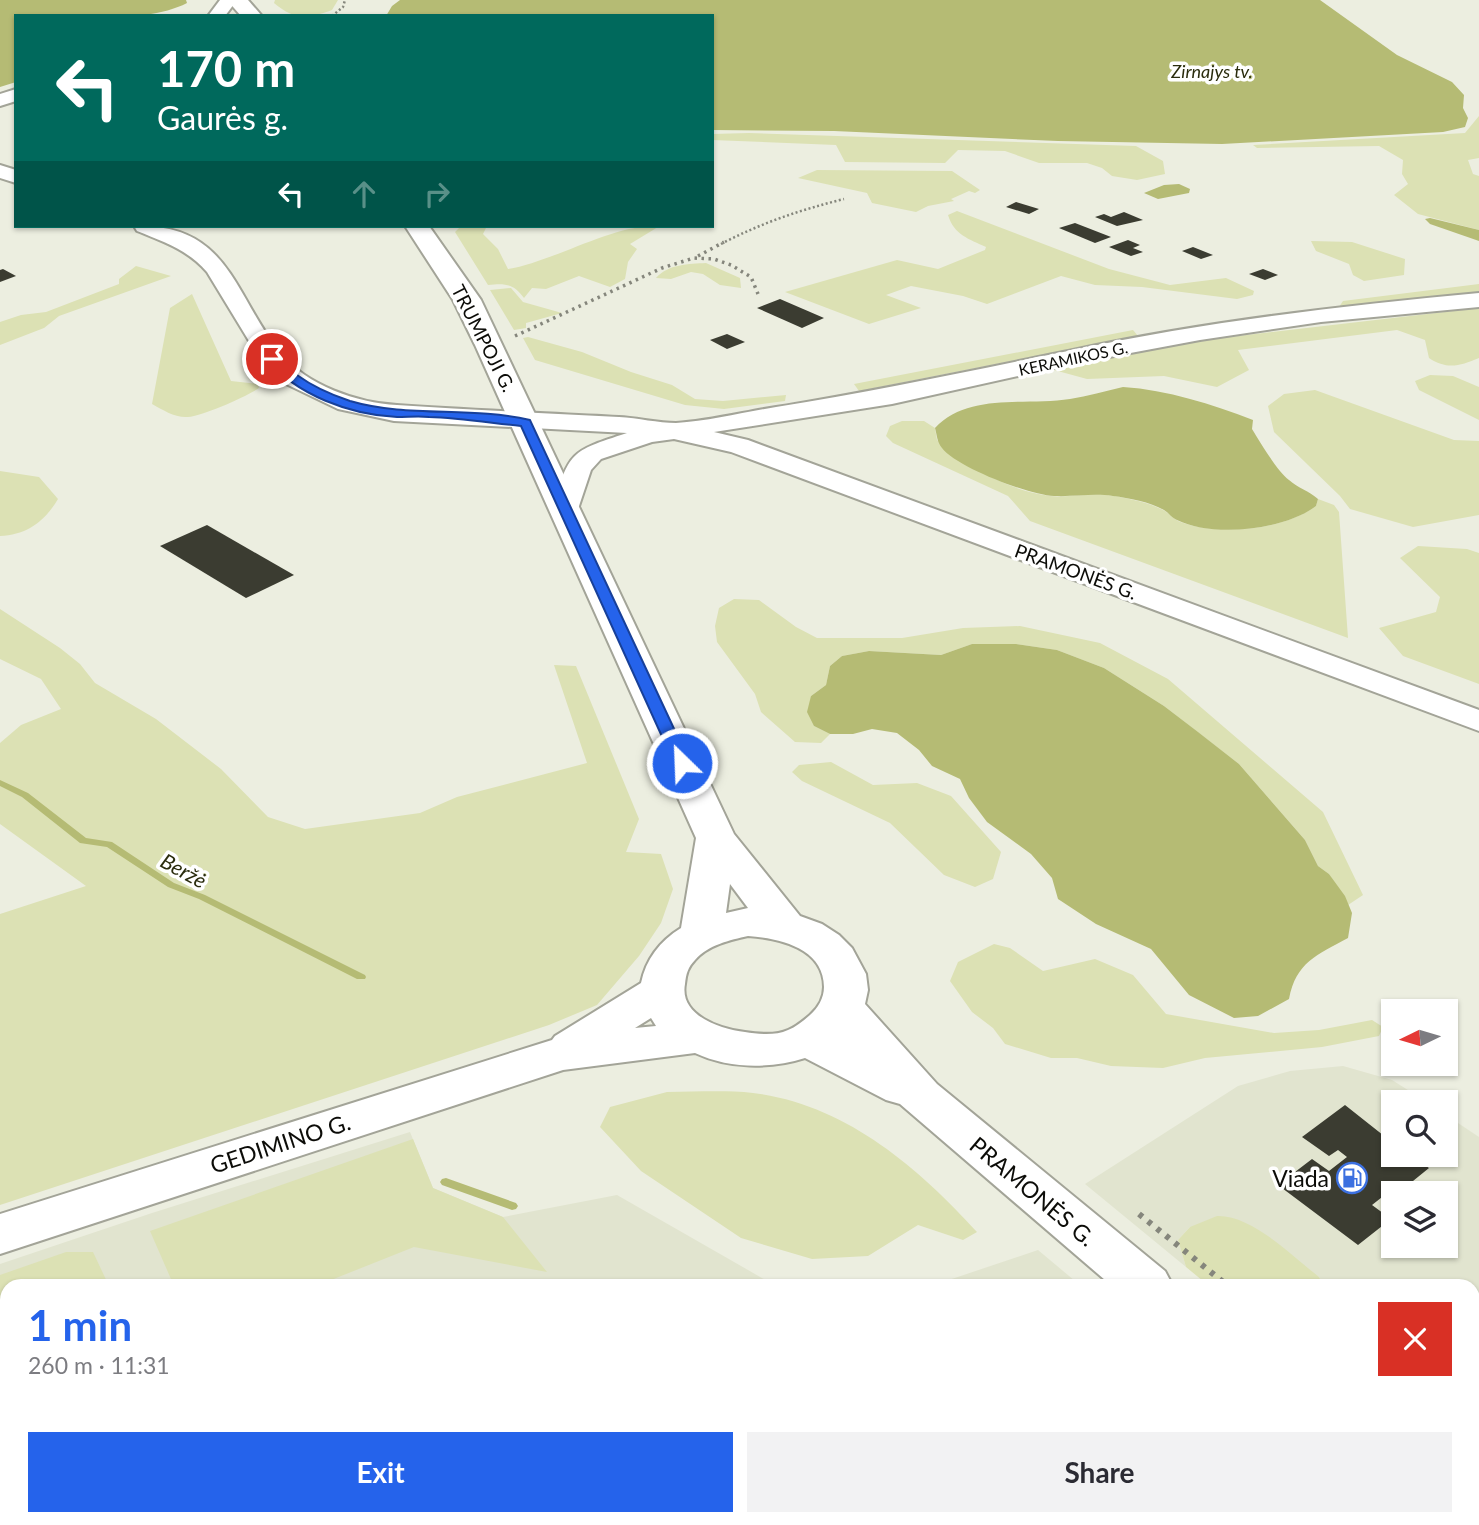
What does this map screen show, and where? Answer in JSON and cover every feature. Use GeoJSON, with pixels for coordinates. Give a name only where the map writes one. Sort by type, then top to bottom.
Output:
{"type":"FeatureCollection","features":[{"type":"Feature","properties":{"kind":"main road"},"geometry":{"type":"LineString","coordinates":[[237,0],[250,14]]}},
{"type":"Feature","properties":{"kind":"main road","name":"TRUMPOJI G."},"geometry":{"type":"LineString","coordinates":[[418,228],[467,300],[489,345],[716,838],[785,926]]}},
{"type":"Feature","properties":{"kind":"main road"},"geometry":{"type":"LineString","coordinates":[[702,932],[716,838]]}},
{"type":"Feature","properties":{"kind":"main road"},"geometry":{"type":"LineString","coordinates":[[748,922],[785,926],[817,940],[833,953],[843,968],[848,988],[843,1008],[829,1026],[807,1041],[767,1051],[729,1049],[695,1037],[671,1017],[660,992],[664,966],[682,944],[721,925],[748,922]]}},
{"type":"Feature","properties":{"kind":"main road","name":"GEDIMINO G."},"geometry":{"type":"LineString","coordinates":[[561,1054],[660,992]]}},
{"type":"Feature","properties":{"kind":"main road","name":"PRAMONĖS G."},"geometry":{"type":"LineString","coordinates":[[843,1008],[920,1096],[1138,1279]]}},
{"type":"Feature","properties":{"kind":"main road","name":"GEDIMINO G."},"geometry":{"type":"LineString","coordinates":[[0,1234],[561,1054],[695,1037]]}},
{"type":"Feature","properties":{"kind":"main road","name":"PRAMONĖS G."},"geometry":{"type":"LineString","coordinates":[[807,1041],[920,1096]]}},
{"type":"Feature","properties":{"kind":"street"},"geometry":{"type":"LineString","coordinates":[[218,14],[229,0]]}},
{"type":"Feature","properties":{"kind":"street"},"geometry":{"type":"LineString","coordinates":[[150,228],[189,244],[205,255],[217,269],[272,359],[293,378],[322,394],[347,404],[394,413],[411,424],[462,436],[530,432]]}},
{"type":"Feature","properties":{"kind":"street","name":"KERAMIKOS G."},"geometry":{"type":"LineString","coordinates":[[670,430],[892,396],[1077,355],[1200,333],[1331,314],[1479,300]]}},
{"type":"Feature","properties":{"kind":"street","name":"PRAMONĖS G."},"geometry":{"type":"LineString","coordinates":[[530,432],[622,425],[670,430],[739,446],[1479,721]]}},
{"type":"Feature","properties":{"kind":"street","name":"PRAMONĖS G."},"geometry":{"type":"LineString","coordinates":[[566,509],[578,468],[592,453],[628,440],[670,430]]}},
{"type":"Feature","properties":{"kind":"street","name":"PRAMONĖS G."},"geometry":{"type":"LineString","coordinates":[[530,432],[628,440]]}},
{"type":"Feature","properties":{"kind":"path"},"geometry":{"type":"LineString","coordinates":[[334,14],[343,7],[345,0]]}},
{"type":"Feature","properties":{"kind":"path"},"geometry":{"type":"LineString","coordinates":[[489,345],[526,333],[662,268],[694,258],[758,225],[794,211],[844,199]]}},
{"type":"Feature","properties":{"kind":"path"},"geometry":{"type":"LineString","coordinates":[[694,258],[714,259],[730,265],[751,277],[758,294]]}},
{"type":"Feature","properties":{"kind":"path"},"geometry":{"type":"LineString","coordinates":[[1139,1214],[1219,1279]]}},
{"type":"Feature","properties":{"kind":"shaded area"},"geometry":{"type":"Polygon","coordinates":[[[275,0],[338,0],[332,10],[318,14],[292,14],[274,3],[275,0]]]}},
{"type":"Feature","properties":{"kind":"shaded area"},"geometry":{"type":"Polygon","coordinates":[[[1479,116],[1479,158],[1468,160],[1473,174],[1479,176],[1479,230],[1418,214],[1394,195],[1408,184],[1402,174],[1403,160],[1379,146],[1257,148],[1253,145],[1465,133],[1479,116]]]}},
{"type":"Feature","properties":{"kind":"shaded area"},"geometry":{"type":"Polygon","coordinates":[[[714,134],[1136,146],[1163,161],[1165,174],[1137,180],[1112,176],[1102,168],[1087,163],[1039,163],[1005,151],[958,150],[945,163],[845,162],[836,145],[714,140],[714,134]]]}},
{"type":"Feature","properties":{"kind":"shaded area"},"geometry":{"type":"Polygon","coordinates":[[[817,170],[952,171],[980,190],[975,193],[969,191],[951,199],[954,201],[928,206],[916,212],[872,203],[867,193],[798,178],[817,170]]]}},
{"type":"Feature","properties":{"kind":"shaded area"},"geometry":{"type":"Polygon","coordinates":[[[957,211],[1109,269],[1170,285],[1226,278],[1254,291],[1253,295],[1237,299],[1142,287],[1095,285],[1061,276],[987,304],[963,296],[911,286],[886,295],[921,308],[869,324],[785,292],[897,260],[938,269],[985,250],[986,247],[963,236],[954,227],[948,215],[957,211]]]}},
{"type":"Feature","properties":{"kind":"shaded area"},"geometry":{"type":"Polygon","coordinates":[[[459,228],[486,228],[483,234],[498,249],[508,269],[545,259],[624,230],[656,228],[630,244],[637,249],[628,262],[625,279],[610,287],[579,276],[546,289],[532,288],[524,298],[509,286],[488,285],[455,232],[459,228]]]}},
{"type":"Feature","properties":{"kind":"shaded area"},"geometry":{"type":"Polygon","coordinates":[[[1311,241],[1352,242],[1405,259],[1404,275],[1364,281],[1353,275],[1349,264],[1316,251],[1311,241]]]}},
{"type":"Feature","properties":{"kind":"shaded area"},"geometry":{"type":"Polygon","coordinates":[[[706,263],[740,278],[741,288],[720,285],[703,274],[691,272],[671,279],[656,278],[673,267],[706,263]]]}},
{"type":"Feature","properties":{"kind":"shaded area"},"geometry":{"type":"Polygon","coordinates":[[[136,266],[171,276],[59,316],[44,328],[0,345],[0,322],[21,315],[46,312],[119,284],[119,279],[136,266]]]}},
{"type":"Feature","properties":{"kind":"shaded area"},"geometry":{"type":"Polygon","coordinates":[[[1479,284],[1479,294],[1339,307],[1343,301],[1479,284]]]}},
{"type":"Feature","properties":{"kind":"shaded area"},"geometry":{"type":"Polygon","coordinates":[[[511,288],[523,302],[562,313],[526,323],[526,328],[514,330],[490,290],[511,288]]]}},
{"type":"Feature","properties":{"kind":"shaded area"},"geometry":{"type":"Polygon","coordinates":[[[192,294],[231,381],[258,384],[259,388],[213,410],[183,417],[152,404],[170,308],[192,294]]]}},
{"type":"Feature","properties":{"kind":"shaded area"},"geometry":{"type":"Polygon","coordinates":[[[1479,308],[1479,358],[1460,365],[1436,362],[1429,358],[1425,340],[1397,330],[1238,350],[1249,370],[1217,387],[1164,376],[1087,379],[1054,370],[1186,342],[1479,308]]]}},
{"type":"Feature","properties":{"kind":"shaded area"},"geometry":{"type":"Polygon","coordinates":[[[1133,330],[1138,336],[859,391],[854,384],[1133,330]]]}},
{"type":"Feature","properties":{"kind":"shaded area"},"geometry":{"type":"Polygon","coordinates":[[[528,337],[582,352],[672,385],[695,399],[723,401],[786,395],[785,401],[724,409],[685,405],[535,360],[523,338],[528,337]]]}},
{"type":"Feature","properties":{"kind":"shaded area"},"geometry":{"type":"Polygon","coordinates":[[[1430,375],[1453,376],[1479,387],[1479,420],[1419,390],[1415,381],[1430,375]]]}},
{"type":"Feature","properties":{"kind":"shaded area"},"geometry":{"type":"Polygon","coordinates":[[[1315,390],[1454,440],[1479,441],[1479,515],[1413,527],[1350,509],[1274,432],[1268,406],[1284,394],[1315,390]]]}},
{"type":"Feature","properties":{"kind":"shaded area"},"geometry":{"type":"Polygon","coordinates":[[[902,421],[924,421],[935,428],[937,440],[963,460],[1019,489],[1050,496],[1098,495],[1127,498],[1159,508],[1178,521],[1194,526],[1230,530],[1268,526],[1302,514],[1316,506],[1318,499],[1334,505],[1339,512],[1348,638],[1030,521],[1008,496],[893,443],[886,436],[890,426],[902,421]]]}},
{"type":"Feature","properties":{"kind":"shaded area"},"geometry":{"type":"Polygon","coordinates":[[[0,471],[39,477],[58,499],[41,520],[27,530],[0,536],[0,471]]]}},
{"type":"Feature","properties":{"kind":"shaded area"},"geometry":{"type":"Polygon","coordinates":[[[1418,546],[1467,549],[1479,553],[1479,684],[1403,656],[1379,628],[1436,612],[1440,597],[1400,558],[1418,546]]]}},
{"type":"Feature","properties":{"kind":"shaded area"},"geometry":{"type":"Polygon","coordinates":[[[734,599],[759,600],[796,627],[817,638],[902,638],[963,628],[1020,626],[1100,643],[1168,679],[1323,812],[1363,895],[1348,905],[1329,874],[1318,866],[1305,840],[1239,764],[1164,706],[1104,668],[1057,650],[1016,644],[972,644],[941,655],[869,651],[842,656],[830,666],[826,685],[811,696],[814,726],[830,734],[821,743],[795,742],[761,712],[755,694],[717,642],[715,626],[719,608],[734,599]]]}},
{"type":"Feature","properties":{"kind":"shaded area"},"geometry":{"type":"Polygon","coordinates":[[[0,609],[60,648],[80,664],[95,683],[156,719],[221,769],[268,817],[305,829],[420,813],[457,797],[587,763],[554,665],[576,666],[639,819],[626,852],[661,854],[673,889],[661,923],[639,956],[597,1005],[549,1025],[0,1205],[0,914],[86,886],[0,824],[0,743],[21,725],[61,709],[41,679],[0,659],[0,609]]]}},
{"type":"Feature","properties":{"kind":"shaded area"},"geometry":{"type":"Polygon","coordinates":[[[831,762],[873,785],[917,783],[951,796],[1001,852],[993,879],[975,887],[944,875],[890,823],[802,781],[792,772],[799,765],[831,762]]]}},
{"type":"Feature","properties":{"kind":"shaded area"},"geometry":{"type":"Polygon","coordinates":[[[994,944],[1010,948],[1043,971],[1095,959],[1133,975],[1166,1014],[1274,1033],[1319,1030],[1372,1020],[1381,1026],[1381,1032],[1379,1036],[1322,1047],[1205,1058],[1163,1068],[1111,1066],[1077,1058],[1051,1058],[1005,1044],[993,1028],[972,1012],[950,981],[958,962],[994,944]]]}},
{"type":"Feature","properties":{"kind":"shaded area"},"geometry":{"type":"Polygon","coordinates":[[[1343,1066],[1392,1080],[1408,1090],[1381,1090],[1381,1167],[1458,1167],[1458,1123],[1479,1137],[1479,1279],[1320,1279],[1190,1227],[1178,1240],[1186,1267],[1085,1184],[1238,1086],[1290,1071],[1343,1066]]]}},
{"type":"Feature","properties":{"kind":"shaded area"},"geometry":{"type":"Polygon","coordinates":[[[667,1092],[753,1093],[786,1099],[818,1110],[848,1124],[904,1162],[977,1232],[963,1240],[918,1225],[868,1256],[812,1259],[741,1238],[641,1171],[600,1127],[610,1107],[667,1092]]]}},
{"type":"Feature","properties":{"kind":"shaded area"},"geometry":{"type":"Polygon","coordinates":[[[410,1132],[433,1188],[503,1217],[617,1195],[764,1279],[0,1279],[0,1264],[410,1132]]]}},
{"type":"Feature","properties":{"kind":"shaded area"},"geometry":{"type":"Polygon","coordinates":[[[413,1139],[433,1188],[503,1217],[547,1272],[414,1247],[334,1279],[171,1279],[150,1231],[413,1139]]]}},
{"type":"Feature","properties":{"kind":"shaded area"},"geometry":{"type":"Polygon","coordinates":[[[1217,1216],[1244,1222],[1271,1238],[1320,1279],[1201,1279],[1186,1267],[1178,1240],[1190,1227],[1217,1216]]]}},
{"type":"Feature","properties":{"kind":"shaded area"},"geometry":{"type":"Polygon","coordinates":[[[1038,1250],[1073,1279],[952,1279],[1038,1250]]]}},
{"type":"Feature","properties":{"kind":"shaded area"},"geometry":{"type":"Polygon","coordinates":[[[66,1252],[93,1252],[106,1279],[0,1279],[0,1275],[66,1252]]]}},
{"type":"Feature","properties":{"kind":"water"},"geometry":{"type":"Polygon","coordinates":[[[0,0],[186,0],[187,3],[170,10],[149,14],[14,14],[14,83],[0,87],[0,0]]]}},
{"type":"Feature","properties":{"kind":"water","name":"Zirnajys tv."},"geometry":{"type":"Polygon","coordinates":[[[400,0],[1320,0],[1397,55],[1452,82],[1464,95],[1463,108],[1468,118],[1465,127],[1443,132],[1222,144],[1058,141],[834,131],[714,130],[714,14],[387,14],[400,0]]]}},
{"type":"Feature","properties":{"kind":"water"},"geometry":{"type":"Polygon","coordinates":[[[1179,184],[1190,189],[1189,193],[1158,199],[1144,193],[1164,185],[1179,184]]]}},
{"type":"Feature","properties":{"kind":"water"},"geometry":{"type":"Polygon","coordinates":[[[1425,219],[1479,230],[1479,241],[1430,224],[1425,219]]]}},
{"type":"Feature","properties":{"kind":"water"},"geometry":{"type":"Polygon","coordinates":[[[1123,387],[1189,399],[1253,420],[1252,429],[1274,463],[1284,476],[1318,499],[1316,506],[1303,514],[1268,526],[1229,530],[1192,526],[1158,507],[1132,499],[1098,495],[1054,496],[1028,491],[962,463],[942,448],[937,438],[935,428],[964,409],[999,403],[1070,399],[1123,387]]]}},
{"type":"Feature","properties":{"kind":"water"},"geometry":{"type":"Polygon","coordinates":[[[972,644],[1016,644],[1057,650],[1104,668],[1164,706],[1239,764],[1305,840],[1318,866],[1329,874],[1345,896],[1352,913],[1348,938],[1318,955],[1303,968],[1292,986],[1289,999],[1258,1016],[1234,1018],[1189,995],[1151,949],[1096,924],[1058,899],[1052,878],[1031,854],[987,822],[969,798],[960,779],[932,766],[919,750],[897,733],[872,729],[853,734],[830,734],[814,726],[807,712],[811,696],[826,685],[830,666],[842,656],[869,651],[941,655],[972,644]]]}},
{"type":"Feature","properties":{"kind":"building"},"geometry":{"type":"Polygon","coordinates":[[[1016,202],[1039,209],[1029,214],[1006,207],[1016,202]]]}},
{"type":"Feature","properties":{"kind":"building"},"geometry":{"type":"Polygon","coordinates":[[[1124,212],[1143,220],[1117,226],[1095,217],[1104,214],[1111,217],[1124,212]]]}},
{"type":"Feature","properties":{"kind":"building"},"geometry":{"type":"Polygon","coordinates":[[[1075,223],[1111,237],[1095,243],[1059,228],[1075,223]]]}},
{"type":"Feature","properties":{"kind":"building"},"geometry":{"type":"Polygon","coordinates":[[[1128,240],[1140,245],[1133,248],[1143,252],[1131,256],[1109,247],[1128,240]]]}},
{"type":"Feature","properties":{"kind":"building"},"geometry":{"type":"Polygon","coordinates":[[[1193,247],[1213,255],[1201,259],[1182,251],[1193,247]]]}},
{"type":"Feature","properties":{"kind":"building"},"geometry":{"type":"Polygon","coordinates":[[[1263,269],[1278,275],[1265,280],[1249,274],[1263,269]]]}},
{"type":"Feature","properties":{"kind":"building"},"geometry":{"type":"Polygon","coordinates":[[[0,270],[16,276],[0,282],[0,270]]]}},
{"type":"Feature","properties":{"kind":"building"},"geometry":{"type":"Polygon","coordinates":[[[780,299],[824,318],[802,328],[757,308],[780,299]]]}},
{"type":"Feature","properties":{"kind":"building"},"geometry":{"type":"Polygon","coordinates":[[[727,334],[745,342],[727,349],[710,340],[727,334]]]}},
{"type":"Feature","properties":{"kind":"building"},"geometry":{"type":"Polygon","coordinates":[[[207,525],[294,575],[246,598],[160,546],[207,525]]]}},
{"type":"Feature","properties":{"kind":"building","name":"Viada"},"geometry":{"type":"Polygon","coordinates":[[[1345,1105],[1381,1134],[1381,1167],[1429,1168],[1413,1181],[1381,1181],[1381,1198],[1372,1205],[1381,1212],[1381,1227],[1358,1245],[1278,1185],[1312,1159],[1329,1171],[1347,1157],[1338,1150],[1329,1156],[1302,1137],[1345,1105]]]}},
{"type":"Feature","properties":{"kind":"waterway","name":"Beržė"},"geometry":{"type":"LineString","coordinates":[[0,783],[25,795],[83,841],[109,844],[171,885],[202,897],[361,977]]}},
{"type":"Feature","properties":{"kind":"waterway","name":"Beržė"},"geometry":{"type":"LineString","coordinates":[[446,1182],[512,1206]]}},
{"type":"Feature","properties":{"kind":"place","name":"Viada"},"geometry":{"type":"Point","coordinates":[1352,1178]}},
{"type":"Feature","properties":{"kind":"route"},"geometry":{"type":"LineString","coordinates":[[272,359],[293,378],[347,404],[394,413],[429,413],[526,422],[682,763]]}}]}
